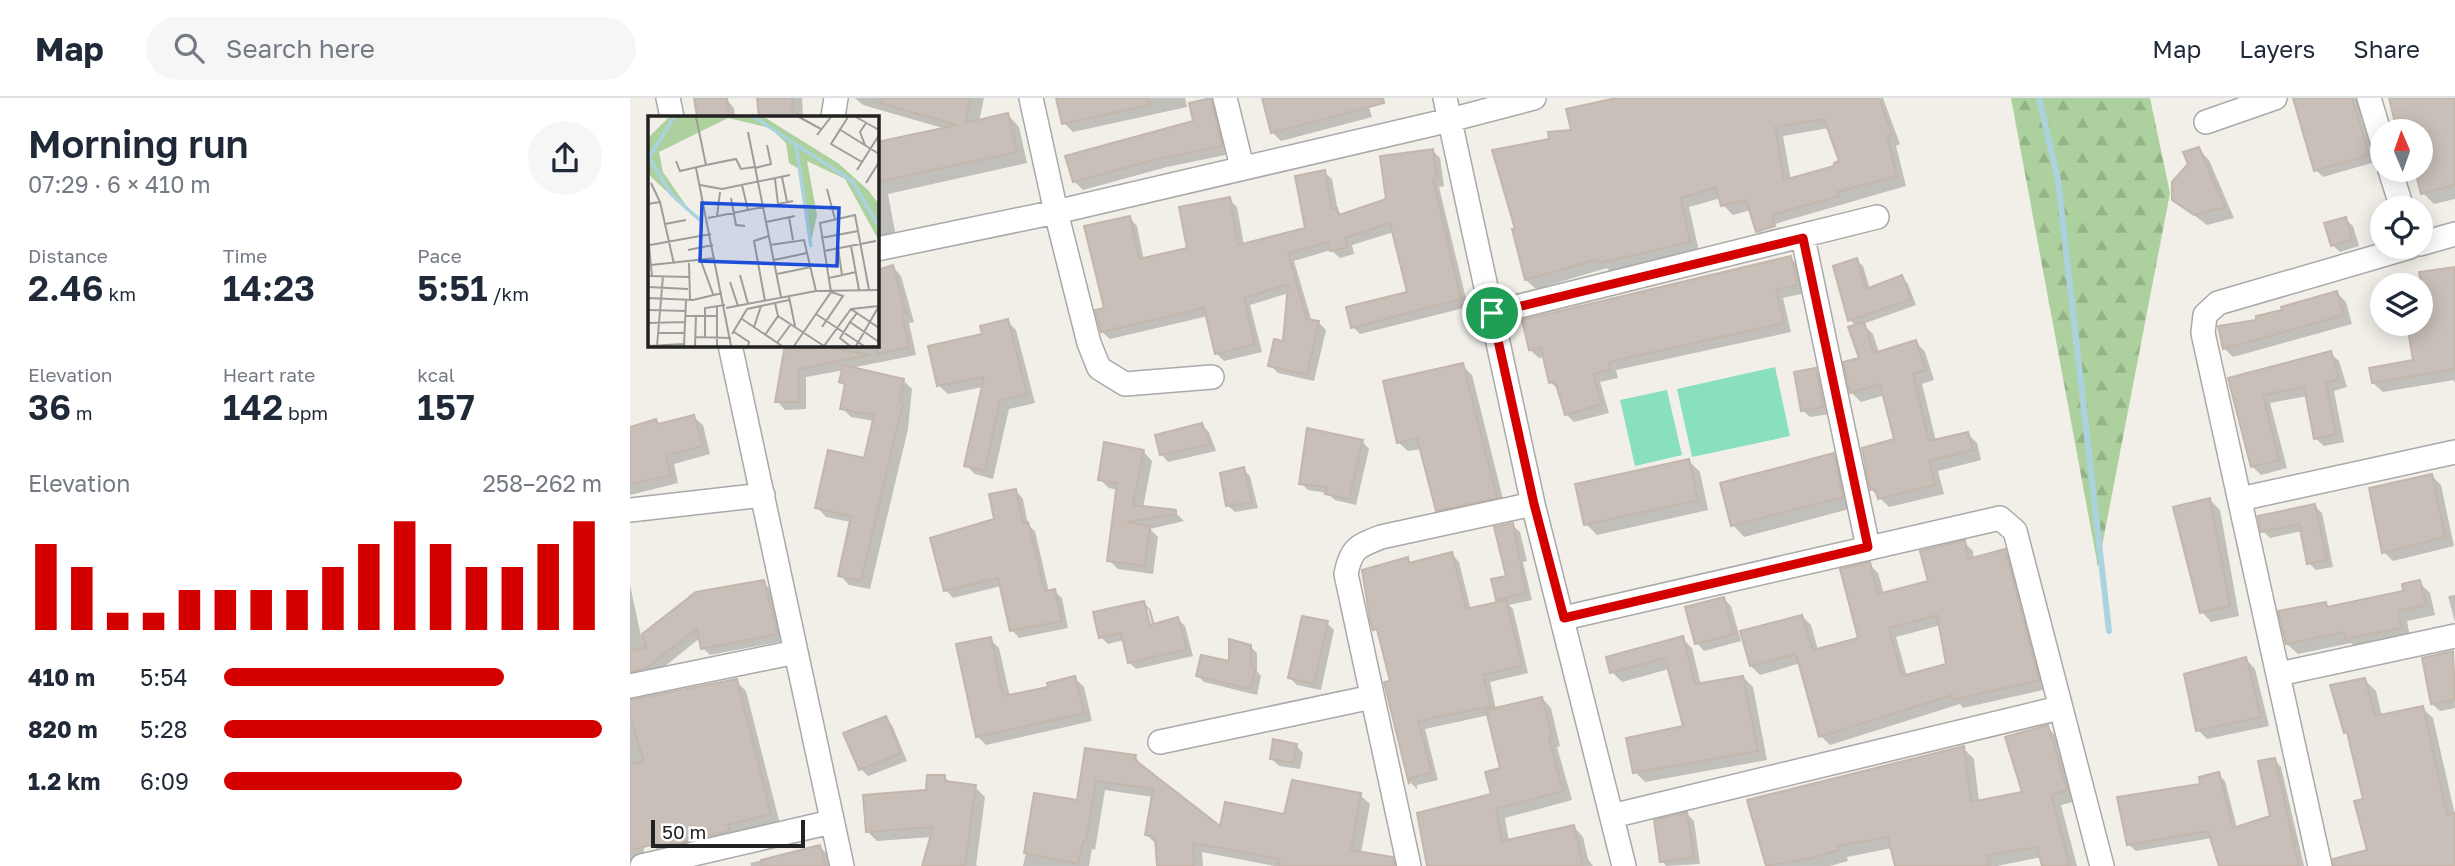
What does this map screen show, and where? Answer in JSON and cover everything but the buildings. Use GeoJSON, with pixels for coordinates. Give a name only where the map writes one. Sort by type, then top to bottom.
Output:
{"type":"FeatureCollection","features":[{"type":"Feature","properties":{"kind":"street"},"geometry":{"type":"LineString","coordinates":[[667,98],[673,116]]}},
{"type":"Feature","properties":{"kind":"street"},"geometry":{"type":"LineString","coordinates":[[833,116],[836,98]]}},
{"type":"Feature","properties":{"kind":"street"},"geometry":{"type":"LineString","coordinates":[[1031,98],[1089,343],[1100,368],[1125,384],[1213,377]]}},
{"type":"Feature","properties":{"kind":"street"},"geometry":{"type":"LineString","coordinates":[[1225,98],[1242,167]]}},
{"type":"Feature","properties":{"kind":"street"},"geometry":{"type":"LineString","coordinates":[[878,248],[1056,212],[1242,167],[1447,109],[1534,98]]}},
{"type":"Feature","properties":{"kind":"street"},"geometry":{"type":"LineString","coordinates":[[2206,122],[2275,98]]}},
{"type":"Feature","properties":{"kind":"street"},"geometry":{"type":"LineString","coordinates":[[2368,98],[2375,119]]}},
{"type":"Feature","properties":{"kind":"street"},"geometry":{"type":"LineString","coordinates":[[1447,109],[1534,504],[1624,866]]}},
{"type":"Feature","properties":{"kind":"street"},"geometry":{"type":"LineString","coordinates":[[1492,313],[1803,238],[1877,217]]}},
{"type":"Feature","properties":{"kind":"street"},"geometry":{"type":"LineString","coordinates":[[2433,240],[2455,233]]}},
{"type":"Feature","properties":{"kind":"street"},"geometry":{"type":"LineString","coordinates":[[1803,238],[1868,547]]}},
{"type":"Feature","properties":{"kind":"street"},"geometry":{"type":"LineString","coordinates":[[2320,866],[2203,333],[2205,315],[2218,303],[2370,259]]}},
{"type":"Feature","properties":{"kind":"street"},"geometry":{"type":"LineString","coordinates":[[730,346],[842,866]]}},
{"type":"Feature","properties":{"kind":"street"},"geometry":{"type":"LineString","coordinates":[[2240,499],[2455,452]]}},
{"type":"Feature","properties":{"kind":"street"},"geometry":{"type":"LineString","coordinates":[[630,510],[763,495]]}},
{"type":"Feature","properties":{"kind":"street"},"geometry":{"type":"LineString","coordinates":[[1409,866],[1346,574],[1349,556],[1361,545],[1381,537],[1534,504]]}},
{"type":"Feature","properties":{"kind":"street"},"geometry":{"type":"LineString","coordinates":[[1564,618],[2000,518],[2015,531],[2102,866]]}},
{"type":"Feature","properties":{"kind":"street"},"geometry":{"type":"LineString","coordinates":[[2279,674],[2455,636]]}},
{"type":"Feature","properties":{"kind":"street"},"geometry":{"type":"LineString","coordinates":[[630,686],[796,652]]}},
{"type":"Feature","properties":{"kind":"street"},"geometry":{"type":"LineString","coordinates":[[1160,742],[1372,697]]}},
{"type":"Feature","properties":{"kind":"street"},"geometry":{"type":"LineString","coordinates":[[1612,816],[2059,708]]}},
{"type":"Feature","properties":{"kind":"street"},"geometry":{"type":"LineString","coordinates":[[645,866],[831,822]]}},
{"type":"Feature","properties":{"kind":"green space"},"geometry":{"type":"Polygon","coordinates":[[[2011,98],[2150,98],[2170,193],[2098,567],[2011,98]]]}},
{"type":"Feature","properties":{"kind":"green space"},"geometry":{"type":"Polygon","coordinates":[[[1775,367],[1790,436],[1692,457],[1677,389],[1775,367]]]}},
{"type":"Feature","properties":{"kind":"green space"},"geometry":{"type":"Polygon","coordinates":[[[1667,390],[1682,455],[1635,466],[1620,400],[1667,390]]]}},
{"type":"Feature","properties":{"kind":"waterway"},"geometry":{"type":"LineString","coordinates":[[2039,98],[2058,180],[2109,631]]}},
{"type":"Feature","properties":{"kind":"route"},"geometry":{"type":"LineString","coordinates":[[1803,238],[1868,547],[1564,618],[1534,504],[1492,313],[1803,238]]}}]}
